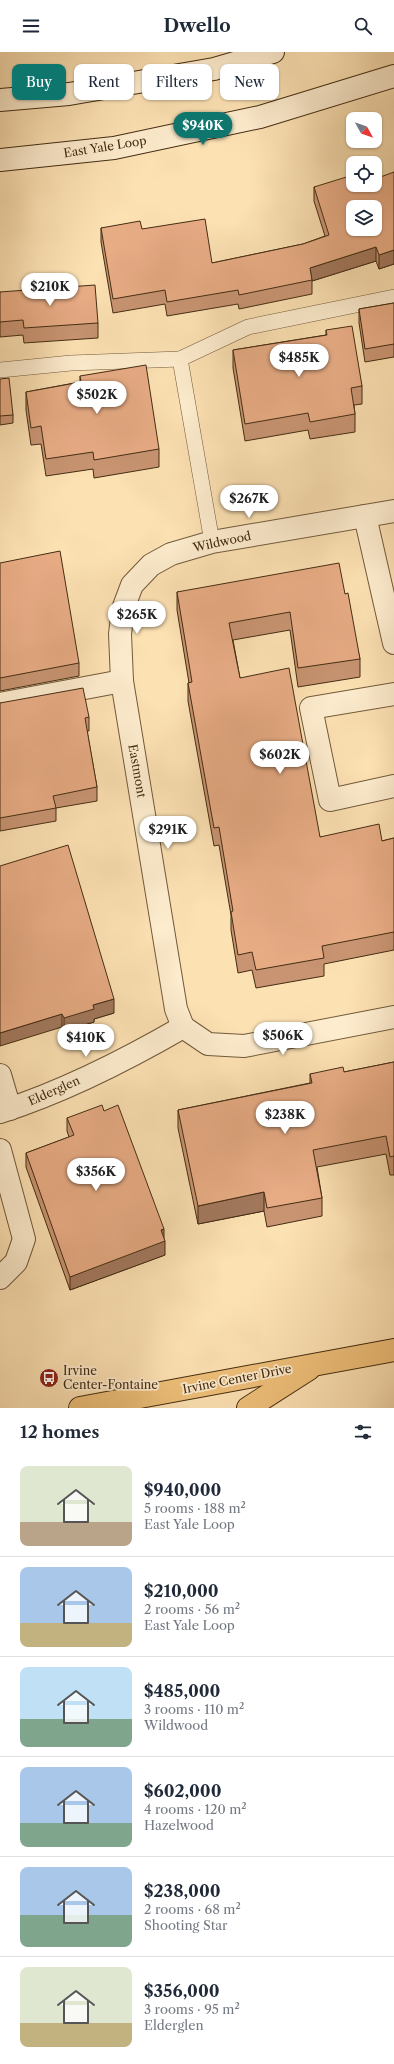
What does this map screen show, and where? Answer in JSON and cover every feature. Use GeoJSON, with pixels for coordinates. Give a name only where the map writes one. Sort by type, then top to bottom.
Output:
{"type":"FeatureCollection","features":[{"type":"Feature","properties":{"kind":"main road","name":"Irvine Center Drive"},"geometry":{"type":"LineString","coordinates":[[80,1408],[394,1350]]}},
{"type":"Feature","properties":{"kind":"main road"},"geometry":{"type":"LineString","coordinates":[[248,1408],[319,1364]]}},
{"type":"Feature","properties":{"kind":"street"},"geometry":{"type":"LineString","coordinates":[[0,100],[69,94],[214,69],[273,52]]}},
{"type":"Feature","properties":{"kind":"street","name":"East Yale Loop"},"geometry":{"type":"LineString","coordinates":[[0,160],[114,148],[252,119],[394,76]]}},
{"type":"Feature","properties":{"kind":"street","name":"Wildwood"},"geometry":{"type":"LineString","coordinates":[[132,585],[151,565],[171,554],[212,542],[394,511]]}},
{"type":"Feature","properties":{"kind":"street"},"geometry":{"type":"LineString","coordinates":[[365,516],[394,643]]}},
{"type":"Feature","properties":{"kind":"street","name":"Eastmont"},"geometry":{"type":"LineString","coordinates":[[132,585],[123,609],[120,634],[122,681],[176,1009],[183,1027]]}},
{"type":"Feature","properties":{"kind":"street"},"geometry":{"type":"LineString","coordinates":[[0,704],[122,681]]}},
{"type":"Feature","properties":{"kind":"street"},"geometry":{"type":"LineString","coordinates":[[394,694],[311,708],[330,800],[394,786]]}},
{"type":"Feature","properties":{"kind":"street"},"geometry":{"type":"LineString","coordinates":[[183,1027],[208,1044],[244,1046],[394,1017]]}},
{"type":"Feature","properties":{"kind":"street","name":"Elderglen"},"geometry":{"type":"LineString","coordinates":[[0,1075],[5,1110],[29,1103],[145,1049],[183,1027]]}},
{"type":"Feature","properties":{"kind":"street"},"geometry":{"type":"LineString","coordinates":[[0,1150],[24,1239],[16,1262],[0,1278]]}},
{"type":"Feature","properties":{"kind":"lane"},"geometry":{"type":"LineString","coordinates":[[0,370],[71,363],[180,358],[248,327],[394,297]]}},
{"type":"Feature","properties":{"kind":"lane"},"geometry":{"type":"LineString","coordinates":[[180,358],[212,542]]}},
{"type":"Feature","properties":{"kind":"building"},"geometry":{"type":"Polygon","coordinates":[[[394,172],[394,250],[379,255],[376,247],[310,268],[312,280],[239,295],[238,290],[167,302],[165,290],[113,299],[101,228],[140,221],[142,229],[205,219],[212,263],[303,244],[329,235],[314,187],[346,177],[346,192],[382,192],[382,176],[394,172]]]}},
{"type":"Feature","properties":{"kind":"building"},"geometry":{"type":"Polygon","coordinates":[[[95,285],[98,323],[24,328],[23,320],[0,322],[0,292],[95,285]]]}},
{"type":"Feature","properties":{"kind":"building"},"geometry":{"type":"Polygon","coordinates":[[[394,303],[394,344],[365,349],[359,309],[394,303]]]}},
{"type":"Feature","properties":{"kind":"building"},"geometry":{"type":"Polygon","coordinates":[[[352,326],[362,386],[351,388],[355,414],[310,422],[308,413],[245,424],[233,350],[327,335],[326,330],[352,326]]]}},
{"type":"Feature","properties":{"kind":"building"},"geometry":{"type":"Polygon","coordinates":[[[146,365],[159,449],[94,460],[93,452],[46,459],[41,426],[31,428],[26,392],[81,382],[80,376],[146,365]]]}},
{"type":"Feature","properties":{"kind":"building"},"geometry":{"type":"Polygon","coordinates":[[[9,378],[13,415],[0,416],[0,379],[9,378]]]}},
{"type":"Feature","properties":{"kind":"building"},"geometry":{"type":"Polygon","coordinates":[[[60,551],[79,663],[0,678],[0,563],[60,551]]]}},
{"type":"Feature","properties":{"kind":"building"},"geometry":{"type":"Polygon","coordinates":[[[339,563],[345,594],[348,593],[360,659],[298,668],[290,612],[229,623],[240,678],[289,668],[320,837],[379,824],[382,841],[394,838],[394,932],[322,946],[324,958],[256,970],[252,952],[238,955],[231,912],[233,911],[219,827],[214,828],[188,683],[192,682],[177,592],[339,563]]]}},
{"type":"Feature","properties":{"kind":"building"},"geometry":{"type":"Polygon","coordinates":[[[83,688],[89,717],[85,718],[97,787],[53,796],[56,808],[0,818],[0,703],[83,688]]]}},
{"type":"Feature","properties":{"kind":"building"},"geometry":{"type":"Polygon","coordinates":[[[68,845],[114,999],[93,1005],[94,1009],[64,1018],[62,1014],[0,1033],[0,866],[68,845]]]}},
{"type":"Feature","properties":{"kind":"building"},"geometry":{"type":"Polygon","coordinates":[[[394,1062],[394,1156],[390,1157],[386,1136],[313,1150],[322,1198],[267,1208],[264,1192],[198,1206],[178,1110],[312,1083],[310,1074],[343,1067],[344,1072],[394,1062]]]}},
{"type":"Feature","properties":{"kind":"building"},"geometry":{"type":"Polygon","coordinates":[[[102,1105],[104,1111],[118,1105],[164,1229],[161,1230],[165,1241],[70,1277],[26,1153],[74,1135],[67,1118],[102,1105]]]}},
{"type":"Feature","properties":{"kind":"place","name":"Irvine Center-Fontaine"},"geometry":{"type":"Point","coordinates":[49,1378]}}]}
